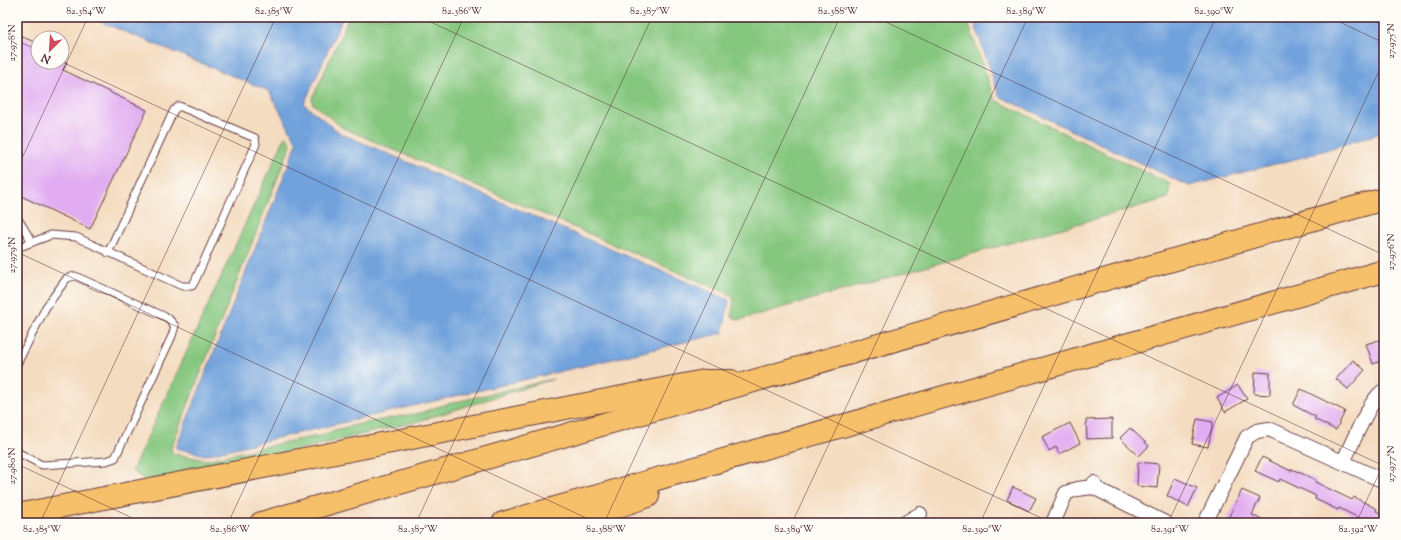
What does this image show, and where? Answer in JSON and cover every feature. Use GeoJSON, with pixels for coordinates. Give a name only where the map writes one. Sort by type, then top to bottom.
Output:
{"type":"FeatureCollection","features":[{"type":"Feature","properties":{"kind":"highway"},"geometry":{"type":"LineString","coordinates":[[261,523],[758,381],[1384,199]]}},
{"type":"Feature","properties":{"kind":"highway"},"geometry":{"type":"LineString","coordinates":[[503,523],[1384,271]]}},
{"type":"Feature","properties":{"kind":"highway"},"geometry":{"type":"LineString","coordinates":[[17,515],[704,381],[758,381]]}},
{"type":"Feature","properties":{"kind":"highway"},"geometry":{"type":"LineString","coordinates":[[570,523],[850,424]]}},
{"type":"Feature","properties":{"kind":"street"},"geometry":{"type":"LineString","coordinates":[[1343,462],[1373,400],[1384,391]]}},
{"type":"Feature","properties":{"kind":"street"},"geometry":{"type":"LineString","coordinates":[[1206,523],[1247,437],[1257,430],[1269,429],[1384,481]]}},
{"type":"Feature","properties":{"kind":"street"},"geometry":{"type":"LineString","coordinates":[[1053,523],[1066,493],[1093,485],[1165,523]]}},
{"type":"Feature","properties":{"kind":"street"},"geometry":{"type":"LineString","coordinates":[[905,523],[920,514]]}},
{"type":"Feature","properties":{"kind":"lane"},"geometry":{"type":"LineString","coordinates":[[17,248],[51,235],[76,237],[108,253],[182,286],[192,286],[256,144],[255,138],[178,106],[174,110],[108,253]]}},
{"type":"Feature","properties":{"kind":"lane"},"geometry":{"type":"LineString","coordinates":[[17,217],[32,242]]}},
{"type":"Feature","properties":{"kind":"lane"},"geometry":{"type":"LineString","coordinates":[[17,364],[46,307],[67,278],[75,276],[168,318],[175,326],[172,336],[115,458],[106,461],[42,465],[17,452]]}},
{"type":"Feature","properties":{"kind":"green space"},"geometry":{"type":"Polygon","coordinates":[[[349,17],[968,17],[968,22],[994,98],[997,101],[1170,184],[1168,198],[739,320],[731,316],[733,302],[731,295],[343,128],[313,104],[312,99],[349,17]]]}},
{"type":"Feature","properties":{"kind":"green space"},"geometry":{"type":"Polygon","coordinates":[[[286,135],[291,144],[171,448],[174,454],[206,460],[295,440],[321,436],[334,430],[369,422],[420,413],[443,405],[553,379],[419,421],[226,467],[148,482],[132,471],[286,135]]]}},
{"type":"Feature","properties":{"kind":"water"},"geometry":{"type":"Polygon","coordinates":[[[89,17],[343,17],[304,104],[340,133],[729,300],[723,333],[205,455],[176,448],[297,143],[269,91],[89,17]]]}},
{"type":"Feature","properties":{"kind":"water"},"geometry":{"type":"Polygon","coordinates":[[[973,17],[1384,17],[1384,132],[1303,157],[1189,186],[999,96],[973,17]]]}},
{"type":"Feature","properties":{"kind":"building"},"geometry":{"type":"Polygon","coordinates":[[[17,34],[30,40],[30,70],[63,70],[147,110],[90,229],[17,194],[17,34]]]}},
{"type":"Feature","properties":{"kind":"building"},"geometry":{"type":"Polygon","coordinates":[[[1382,339],[1384,345],[1384,360],[1373,364],[1366,344],[1382,339]]]}},
{"type":"Feature","properties":{"kind":"building"},"geometry":{"type":"Polygon","coordinates":[[[1353,360],[1365,370],[1348,389],[1336,379],[1353,360]]]}},
{"type":"Feature","properties":{"kind":"building"},"geometry":{"type":"Polygon","coordinates":[[[1255,372],[1270,373],[1270,395],[1254,394],[1255,372]]]}},
{"type":"Feature","properties":{"kind":"building"},"geometry":{"type":"Polygon","coordinates":[[[1238,385],[1247,399],[1225,412],[1217,398],[1238,385]]]}},
{"type":"Feature","properties":{"kind":"building"},"geometry":{"type":"Polygon","coordinates":[[[1301,389],[1345,411],[1336,430],[1314,419],[1316,417],[1293,405],[1301,389]]]}},
{"type":"Feature","properties":{"kind":"building"},"geometry":{"type":"Polygon","coordinates":[[[1112,419],[1112,438],[1087,439],[1086,420],[1112,419]]]}},
{"type":"Feature","properties":{"kind":"building"},"geometry":{"type":"Polygon","coordinates":[[[1197,419],[1213,422],[1208,447],[1192,444],[1197,419]]]}},
{"type":"Feature","properties":{"kind":"building"},"geometry":{"type":"Polygon","coordinates":[[[1070,423],[1080,443],[1059,454],[1056,447],[1049,451],[1042,437],[1070,423]]]}},
{"type":"Feature","properties":{"kind":"building"},"geometry":{"type":"Polygon","coordinates":[[[1130,428],[1149,446],[1139,456],[1120,438],[1130,428]]]}},
{"type":"Feature","properties":{"kind":"building"},"geometry":{"type":"Polygon","coordinates":[[[1262,457],[1291,471],[1292,469],[1316,480],[1315,482],[1352,500],[1354,497],[1377,509],[1376,511],[1384,515],[1384,523],[1369,523],[1339,508],[1338,510],[1315,499],[1316,496],[1280,479],[1279,482],[1255,471],[1262,457]]]}},
{"type":"Feature","properties":{"kind":"building"},"geometry":{"type":"Polygon","coordinates":[[[1138,462],[1159,464],[1157,488],[1137,486],[1138,462]]]}},
{"type":"Feature","properties":{"kind":"building"},"geometry":{"type":"Polygon","coordinates":[[[1175,478],[1197,488],[1188,507],[1167,496],[1175,478]]]}},
{"type":"Feature","properties":{"kind":"building"},"geometry":{"type":"Polygon","coordinates":[[[1013,487],[1036,498],[1029,511],[1007,500],[1013,487]]]}},
{"type":"Feature","properties":{"kind":"building"},"geometry":{"type":"Polygon","coordinates":[[[1242,490],[1260,498],[1252,515],[1268,523],[1226,523],[1242,490]]]}}]}
